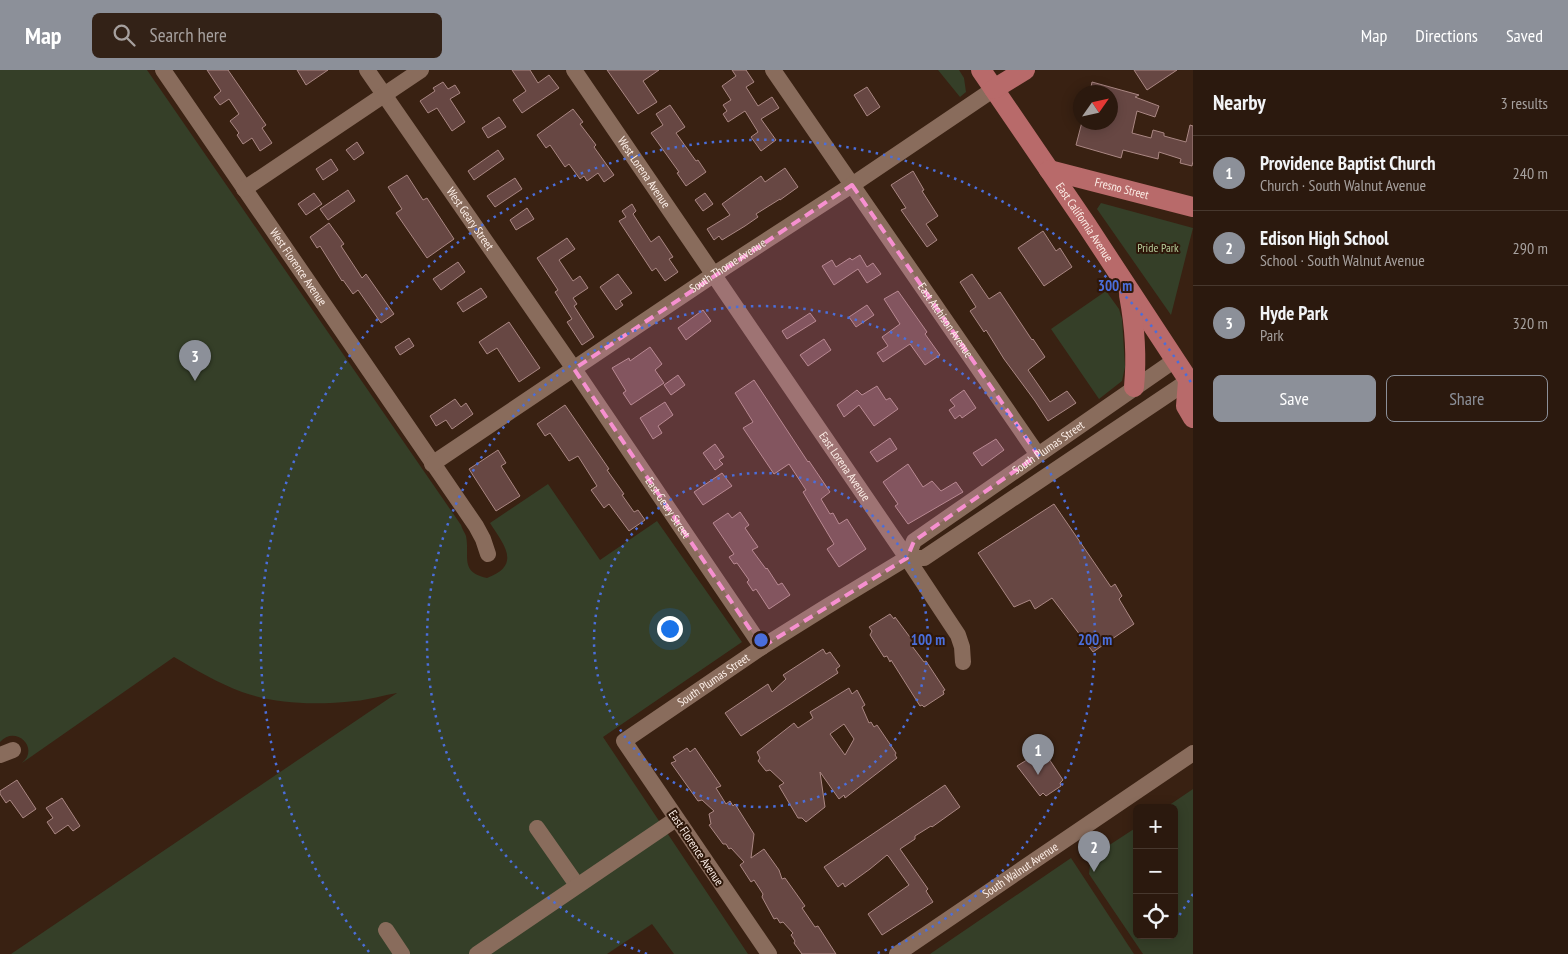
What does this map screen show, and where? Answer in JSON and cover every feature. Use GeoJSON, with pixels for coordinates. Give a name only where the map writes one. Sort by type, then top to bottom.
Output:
{"type":"FeatureCollection","features":[{"type":"Feature","properties":{"kind":"main road","name":"East California Avenue"},"geometry":{"type":"LineString","coordinates":[[981,70],[1190,384]]}},
{"type":"Feature","properties":{"kind":"main road","name":"South Thorne Avenue"},"geometry":{"type":"LineString","coordinates":[[994,90],[1025,70]]}},
{"type":"Feature","properties":{"kind":"main road","name":"Fresno Street"},"geometry":{"type":"LineString","coordinates":[[1049,170],[1193,207]]}},
{"type":"Feature","properties":{"kind":"main road"},"geometry":{"type":"LineString","coordinates":[[1128,289],[1133,318],[1136,364],[1134,388]]}},
{"type":"Feature","properties":{"kind":"main road"},"geometry":{"type":"LineString","coordinates":[[1190,384],[1186,406],[1193,418]]}},
{"type":"Feature","properties":{"kind":"street","name":"West Florence Avenue"},"geometry":{"type":"LineString","coordinates":[[163,70],[432,464]]}},
{"type":"Feature","properties":{"kind":"street","name":"West Geary Street"},"geometry":{"type":"LineString","coordinates":[[367,70],[574,369]]}},
{"type":"Feature","properties":{"kind":"street"},"geometry":{"type":"LineString","coordinates":[[244,189],[422,70]]}},
{"type":"Feature","properties":{"kind":"street","name":"West Lorena Avenue"},"geometry":{"type":"LineString","coordinates":[[574,70],[713,275]]}},
{"type":"Feature","properties":{"kind":"street","name":"East Atchison Avenue"},"geometry":{"type":"LineString","coordinates":[[773,70],[1038,455]]}},
{"type":"Feature","properties":{"kind":"street","name":"South Thorne Avenue"},"geometry":{"type":"LineString","coordinates":[[432,464],[713,275],[994,90]]}},
{"type":"Feature","properties":{"kind":"street","name":"East Lorena Avenue"},"geometry":{"type":"LineString","coordinates":[[713,275],[958,635],[962,647],[963,662]]}},
{"type":"Feature","properties":{"kind":"street","name":"South Plumas Street"},"geometry":{"type":"LineString","coordinates":[[907,558],[914,541],[1175,360]]}},
{"type":"Feature","properties":{"kind":"street","name":"East Geary Street"},"geometry":{"type":"LineString","coordinates":[[574,369],[762,647]]}},
{"type":"Feature","properties":{"kind":"street","name":"South Plumas Street"},"geometry":{"type":"LineString","coordinates":[[624,741],[762,647],[907,558],[924,558],[1190,384]]}},
{"type":"Feature","properties":{"kind":"street"},"geometry":{"type":"LineString","coordinates":[[432,464],[476,526],[488,554]]}},
{"type":"Feature","properties":{"kind":"street","name":"East Florence Avenue"},"geometry":{"type":"LineString","coordinates":[[624,741],[769,954]]}},
{"type":"Feature","properties":{"kind":"street","name":"South Walnut Avenue"},"geometry":{"type":"LineString","coordinates":[[897,954],[1193,754]]}},
{"type":"Feature","properties":{"kind":"street"},"geometry":{"type":"LineString","coordinates":[[477,954],[676,819]]}},
{"type":"Feature","properties":{"kind":"street"},"geometry":{"type":"LineString","coordinates":[[537,828],[577,885]]}},
{"type":"Feature","properties":{"kind":"street"},"geometry":{"type":"LineString","coordinates":[[386,930],[402,954]]}},
{"type":"Feature","properties":{"kind":"highlighted area"},"geometry":{"type":"Polygon","coordinates":[[[852,185],[1038,455],[914,541],[907,558],[762,647],[574,369],[852,185]]]}},
{"type":"Feature","properties":{"kind":"green space"},"geometry":{"type":"Polygon","coordinates":[[[0,70],[147,70],[461,525],[466,536],[467,562],[472,572],[487,578],[498,573],[504,567],[507,561],[507,554],[490,523],[548,484],[600,560],[657,521],[742,642],[603,737],[748,954],[674,954],[652,924],[607,954],[11,954],[397,693],[360,700],[327,703],[284,702],[242,692],[207,676],[174,657],[22,763],[27,758],[28,746],[21,738],[11,736],[0,742],[0,70]]]}},
{"type":"Feature","properties":{"kind":"green space"},"geometry":{"type":"Polygon","coordinates":[[[938,70],[959,70],[964,78],[966,92],[960,97],[938,70]]]}},
{"type":"Feature","properties":{"kind":"green space","name":"Pride Park"},"geometry":{"type":"Polygon","coordinates":[[[1101,203],[1193,228],[1171,315],[1097,209],[1101,203]]]}},
{"type":"Feature","properties":{"kind":"green space"},"geometry":{"type":"Polygon","coordinates":[[[1106,291],[1119,309],[1122,319],[1125,367],[1122,381],[1099,399],[1051,329],[1106,291]]]}},
{"type":"Feature","properties":{"kind":"green space"},"geometry":{"type":"Polygon","coordinates":[[[1193,789],[1193,954],[1143,954],[1089,874],[1091,857],[1133,830],[1133,939],[1178,939],[1178,804],[1171,804],[1193,789]]]}},
{"type":"Feature","properties":{"kind":"green space"},"geometry":{"type":"Polygon","coordinates":[[[1071,858],[1134,954],[930,954],[1071,858]]]}},
{"type":"Feature","properties":{"kind":"building"},"geometry":{"type":"Polygon","coordinates":[[[207,70],[228,70],[266,125],[262,128],[272,143],[260,151],[252,138],[243,144],[237,135],[239,133],[230,121],[239,114],[229,99],[220,105],[214,97],[221,91],[207,70]]]}},
{"type":"Feature","properties":{"kind":"building"},"geometry":{"type":"Polygon","coordinates":[[[297,70],[328,70],[306,85],[297,70]]]}},
{"type":"Feature","properties":{"kind":"building"},"geometry":{"type":"Polygon","coordinates":[[[512,70],[530,70],[538,83],[549,75],[559,88],[522,113],[513,100],[526,91],[512,70]]]}},
{"type":"Feature","properties":{"kind":"building"},"geometry":{"type":"Polygon","coordinates":[[[607,70],[659,70],[643,81],[657,102],[638,114],[607,70]]]}},
{"type":"Feature","properties":{"kind":"building"},"geometry":{"type":"Polygon","coordinates":[[[732,70],[746,70],[754,82],[746,87],[758,106],[772,97],[779,108],[761,119],[776,140],[761,151],[751,137],[758,132],[745,111],[728,122],[723,114],[727,111],[723,105],[731,100],[722,86],[736,76],[732,70]]]}},
{"type":"Feature","properties":{"kind":"building"},"geometry":{"type":"Polygon","coordinates":[[[1134,70],[1177,70],[1147,90],[1134,70]]]}},
{"type":"Feature","properties":{"kind":"building"},"geometry":{"type":"Polygon","coordinates":[[[443,82],[448,89],[455,85],[460,93],[450,99],[465,122],[452,131],[437,108],[428,113],[420,101],[435,91],[433,88],[443,82]]]}},
{"type":"Feature","properties":{"kind":"building"},"geometry":{"type":"Polygon","coordinates":[[[1092,82],[1103,85],[1091,85],[1092,82]]]}},
{"type":"Feature","properties":{"kind":"building"},"geometry":{"type":"Polygon","coordinates":[[[867,87],[880,107],[867,116],[854,95],[867,87]]]}},
{"type":"Feature","properties":{"kind":"building"},"geometry":{"type":"Polygon","coordinates":[[[1118,89],[1139,95],[1135,97],[1159,106],[1155,117],[1137,111],[1132,133],[1151,138],[1153,130],[1164,133],[1164,136],[1186,142],[1190,125],[1193,126],[1192,166],[1180,163],[1181,159],[1159,152],[1158,159],[1123,150],[1121,158],[1076,145],[1080,130],[1118,130],[1118,89]]]}},
{"type":"Feature","properties":{"kind":"building"},"geometry":{"type":"Polygon","coordinates":[[[670,105],[685,127],[676,133],[706,172],[686,186],[677,173],[679,172],[651,133],[663,125],[656,114],[670,105]]]}},
{"type":"Feature","properties":{"kind":"building"},"geometry":{"type":"Polygon","coordinates":[[[573,109],[583,122],[580,124],[596,145],[594,147],[614,175],[604,182],[598,173],[587,181],[584,176],[580,179],[569,164],[565,167],[550,145],[546,148],[537,135],[573,109]]]}},
{"type":"Feature","properties":{"kind":"building"},"geometry":{"type":"Polygon","coordinates":[[[499,117],[506,127],[488,138],[482,128],[499,117]]]}},
{"type":"Feature","properties":{"kind":"building"},"geometry":{"type":"Polygon","coordinates":[[[357,142],[364,153],[354,160],[346,150],[357,142]]]}},
{"type":"Feature","properties":{"kind":"building"},"geometry":{"type":"Polygon","coordinates":[[[498,150],[504,159],[474,180],[468,171],[498,150]]]}},
{"type":"Feature","properties":{"kind":"building"},"geometry":{"type":"Polygon","coordinates":[[[331,159],[338,170],[323,180],[316,169],[331,159]]]}},
{"type":"Feature","properties":{"kind":"building"},"geometry":{"type":"Polygon","coordinates":[[[785,168],[798,187],[756,214],[758,217],[745,226],[722,240],[719,236],[714,240],[707,229],[730,215],[722,204],[761,176],[765,182],[785,168]]]}},
{"type":"Feature","properties":{"kind":"building"},"geometry":{"type":"Polygon","coordinates":[[[913,171],[924,190],[922,191],[938,216],[926,224],[937,240],[927,247],[901,210],[906,208],[891,185],[913,171]]]}},
{"type":"Feature","properties":{"kind":"building"},"geometry":{"type":"Polygon","coordinates":[[[407,175],[423,200],[427,198],[454,239],[427,258],[396,213],[402,209],[388,187],[407,175]]]}},
{"type":"Feature","properties":{"kind":"building"},"geometry":{"type":"Polygon","coordinates":[[[515,178],[522,189],[495,207],[487,196],[515,178]]]}},
{"type":"Feature","properties":{"kind":"building"},"geometry":{"type":"Polygon","coordinates":[[[348,190],[355,201],[328,220],[320,209],[348,190]]]}},
{"type":"Feature","properties":{"kind":"building"},"geometry":{"type":"Polygon","coordinates":[[[314,193],[322,204],[306,215],[298,204],[314,193]]]}},
{"type":"Feature","properties":{"kind":"building"},"geometry":{"type":"Polygon","coordinates":[[[705,193],[713,204],[703,211],[695,200],[705,193]]]}},
{"type":"Feature","properties":{"kind":"building"},"geometry":{"type":"Polygon","coordinates":[[[632,204],[636,211],[633,214],[651,242],[659,236],[673,257],[669,259],[678,272],[665,281],[656,268],[652,271],[619,221],[626,217],[622,211],[632,204]]]}},
{"type":"Feature","properties":{"kind":"building"},"geometry":{"type":"Polygon","coordinates":[[[527,208],[534,219],[516,230],[510,220],[527,208]]]}},
{"type":"Feature","properties":{"kind":"building"},"geometry":{"type":"Polygon","coordinates":[[[329,223],[344,244],[341,246],[362,278],[366,274],[394,314],[381,323],[358,290],[353,294],[342,281],[320,246],[317,248],[310,237],[329,223]]]}},
{"type":"Feature","properties":{"kind":"building"},"geometry":{"type":"Polygon","coordinates":[[[1043,231],[1056,251],[1060,248],[1072,267],[1044,286],[1018,248],[1043,231]]]}},
{"type":"Feature","properties":{"kind":"building"},"geometry":{"type":"Polygon","coordinates":[[[567,238],[575,249],[559,260],[573,281],[580,276],[588,288],[573,298],[577,304],[574,306],[594,337],[582,345],[567,322],[572,319],[555,292],[558,290],[537,258],[567,238]]]}},
{"type":"Feature","properties":{"kind":"building"},"geometry":{"type":"Polygon","coordinates":[[[860,255],[867,267],[873,263],[881,274],[867,283],[858,269],[834,285],[822,266],[832,260],[836,267],[850,258],[852,260],[860,255]]]}},
{"type":"Feature","properties":{"kind":"building"},"geometry":{"type":"Polygon","coordinates":[[[458,262],[465,272],[441,290],[433,279],[458,262]]]}},
{"type":"Feature","properties":{"kind":"building"},"geometry":{"type":"Polygon","coordinates":[[[618,274],[632,293],[620,301],[623,305],[616,310],[600,287],[618,274]]]}},
{"type":"Feature","properties":{"kind":"building"},"geometry":{"type":"Polygon","coordinates":[[[972,274],[989,299],[1000,292],[1045,357],[1028,370],[1050,402],[1067,391],[1076,403],[1048,421],[986,330],[984,332],[970,311],[976,307],[960,282],[972,274]]]}},
{"type":"Feature","properties":{"kind":"building"},"geometry":{"type":"Polygon","coordinates":[[[481,288],[487,297],[463,312],[457,303],[481,288]]]}},
{"type":"Feature","properties":{"kind":"building"},"geometry":{"type":"Polygon","coordinates":[[[898,291],[927,332],[925,334],[940,355],[925,365],[910,344],[883,362],[877,353],[888,346],[882,337],[900,324],[884,299],[898,291]]]}},
{"type":"Feature","properties":{"kind":"building"},"geometry":{"type":"Polygon","coordinates":[[[867,305],[874,315],[856,327],[849,317],[867,305]]]}},
{"type":"Feature","properties":{"kind":"building"},"geometry":{"type":"Polygon","coordinates":[[[703,310],[711,321],[686,340],[678,328],[703,310]]]}},
{"type":"Feature","properties":{"kind":"building"},"geometry":{"type":"Polygon","coordinates":[[[810,313],[816,321],[787,339],[782,331],[810,313]]]}},
{"type":"Feature","properties":{"kind":"building"},"geometry":{"type":"Polygon","coordinates":[[[509,322],[540,368],[519,382],[497,348],[487,354],[479,342],[509,322]]]}},
{"type":"Feature","properties":{"kind":"building"},"geometry":{"type":"Polygon","coordinates":[[[409,338],[414,346],[400,355],[395,347],[409,338]]]}},
{"type":"Feature","properties":{"kind":"building"},"geometry":{"type":"Polygon","coordinates":[[[824,339],[831,350],[808,366],[800,355],[824,339]]]}},
{"type":"Feature","properties":{"kind":"building"},"geometry":{"type":"Polygon","coordinates":[[[650,347],[662,364],[655,370],[664,383],[631,405],[623,393],[626,391],[612,368],[629,358],[630,361],[650,347]]]}},
{"type":"Feature","properties":{"kind":"building"},"geometry":{"type":"Polygon","coordinates":[[[678,375],[685,385],[671,395],[664,385],[678,375]]]}},
{"type":"Feature","properties":{"kind":"building"},"geometry":{"type":"Polygon","coordinates":[[[754,380],[830,492],[821,499],[830,514],[833,513],[839,524],[847,519],[866,549],[839,567],[827,549],[834,544],[803,492],[806,490],[789,464],[774,474],[743,428],[753,422],[735,393],[754,380]]]}},
{"type":"Feature","properties":{"kind":"building"},"geometry":{"type":"Polygon","coordinates":[[[877,386],[886,400],[890,398],[898,409],[874,426],[859,405],[844,417],[837,405],[857,390],[862,395],[877,386]]]}},
{"type":"Feature","properties":{"kind":"building"},"geometry":{"type":"Polygon","coordinates":[[[964,390],[976,408],[962,418],[960,415],[955,419],[949,410],[955,406],[950,400],[964,390]]]}},
{"type":"Feature","properties":{"kind":"building"},"geometry":{"type":"Polygon","coordinates":[[[455,399],[461,407],[466,403],[473,414],[452,429],[446,420],[436,426],[430,416],[455,399]]]}},
{"type":"Feature","properties":{"kind":"building"},"geometry":{"type":"Polygon","coordinates":[[[665,402],[673,415],[658,426],[662,433],[653,439],[640,418],[665,402]]]}},
{"type":"Feature","properties":{"kind":"building"},"geometry":{"type":"Polygon","coordinates":[[[565,405],[609,469],[607,470],[624,494],[622,495],[634,512],[638,510],[645,520],[629,531],[609,504],[604,508],[591,490],[597,486],[578,456],[569,461],[550,433],[545,436],[537,424],[565,405]]]}},
{"type":"Feature","properties":{"kind":"building"},"geometry":{"type":"Polygon","coordinates":[[[890,438],[897,449],[877,462],[870,452],[890,438]]]}},
{"type":"Feature","properties":{"kind":"building"},"geometry":{"type":"Polygon","coordinates":[[[996,439],[1004,450],[982,466],[973,453],[996,439]]]}},
{"type":"Feature","properties":{"kind":"building"},"geometry":{"type":"Polygon","coordinates":[[[715,444],[724,457],[719,460],[723,464],[715,470],[703,453],[715,444]]]}},
{"type":"Feature","properties":{"kind":"building"},"geometry":{"type":"Polygon","coordinates":[[[498,450],[506,463],[501,466],[520,496],[496,511],[469,469],[498,450]]]}},
{"type":"Feature","properties":{"kind":"building"},"geometry":{"type":"Polygon","coordinates":[[[908,464],[923,487],[932,481],[941,491],[956,482],[963,492],[908,524],[895,506],[898,504],[883,482],[908,464]]]}},
{"type":"Feature","properties":{"kind":"building"},"geometry":{"type":"Polygon","coordinates":[[[722,473],[732,486],[703,505],[694,492],[722,473]]]}},
{"type":"Feature","properties":{"kind":"building"},"geometry":{"type":"Polygon","coordinates":[[[1054,504],[1111,587],[1115,584],[1122,596],[1119,599],[1134,624],[1093,652],[1052,598],[1035,609],[1030,600],[1014,607],[978,553],[1054,504]]]}},
{"type":"Feature","properties":{"kind":"building"},"geometry":{"type":"Polygon","coordinates":[[[740,512],[749,525],[745,528],[758,547],[752,550],[778,585],[782,583],[790,595],[769,609],[756,589],[753,591],[747,582],[749,580],[737,563],[734,564],[729,557],[734,554],[713,523],[728,513],[732,518],[740,512]]]}},
{"type":"Feature","properties":{"kind":"building"},"geometry":{"type":"Polygon","coordinates":[[[890,614],[894,619],[895,617],[915,644],[912,646],[924,662],[926,661],[945,690],[943,691],[944,694],[924,707],[920,706],[891,660],[890,662],[887,656],[884,657],[870,635],[872,631],[869,627],[890,614]]]}},
{"type":"Feature","properties":{"kind":"building"},"geometry":{"type":"Polygon","coordinates":[[[823,649],[826,654],[830,652],[840,666],[836,669],[838,673],[741,736],[725,713],[768,684],[772,692],[786,679],[783,675],[823,649]]]}},
{"type":"Feature","properties":{"kind":"building"},"geometry":{"type":"Polygon","coordinates":[[[849,688],[852,694],[857,690],[865,705],[862,707],[869,723],[871,722],[874,727],[877,725],[896,753],[897,758],[845,798],[844,795],[839,799],[820,772],[825,807],[806,822],[802,818],[798,818],[779,786],[784,783],[770,770],[766,771],[758,761],[760,758],[757,752],[794,723],[798,728],[813,718],[810,712],[849,688]],[[844,724],[830,734],[845,755],[854,739],[844,724]]]}},
{"type":"Feature","properties":{"kind":"building"},"geometry":{"type":"Polygon","coordinates":[[[687,748],[690,752],[695,748],[721,786],[716,788],[726,804],[730,801],[733,806],[735,804],[754,834],[751,858],[764,849],[779,870],[782,879],[785,878],[805,906],[802,908],[815,927],[818,926],[836,954],[802,954],[794,943],[795,941],[791,935],[793,933],[783,922],[780,923],[777,918],[774,919],[762,897],[763,894],[754,880],[751,882],[740,865],[744,862],[731,848],[729,849],[726,844],[723,844],[709,825],[711,824],[709,814],[714,811],[702,800],[698,801],[671,763],[676,761],[673,757],[687,748]]]}},
{"type":"Feature","properties":{"kind":"building"},"geometry":{"type":"Polygon","coordinates":[[[1043,750],[1063,780],[1060,783],[1061,786],[1046,796],[1043,793],[1040,796],[1017,766],[1043,750]]]}},
{"type":"Feature","properties":{"kind":"building"},"geometry":{"type":"Polygon","coordinates":[[[17,780],[36,809],[23,818],[10,800],[6,803],[0,794],[0,791],[17,780]]]}},
{"type":"Feature","properties":{"kind":"building"},"geometry":{"type":"Polygon","coordinates":[[[945,785],[960,807],[932,827],[915,836],[915,839],[900,849],[928,889],[926,891],[933,902],[882,935],[868,914],[909,885],[889,857],[887,855],[845,887],[843,883],[838,887],[824,867],[945,785]]]}},
{"type":"Feature","properties":{"kind":"building"},"geometry":{"type":"Polygon","coordinates":[[[62,798],[80,826],[73,831],[68,825],[55,834],[47,822],[53,818],[46,808],[62,798]]]}},
{"type":"Feature","properties":{"kind":"place","name":"Hyde Park"},"geometry":{"type":"Point","coordinates":[195,381]}},
{"type":"Feature","properties":{"kind":"place","name":"Providence Baptist Church"},"geometry":{"type":"Point","coordinates":[1038,775]}},
{"type":"Feature","properties":{"kind":"place","name":"Edison High School"},"geometry":{"type":"Point","coordinates":[1094,872]}}]}
